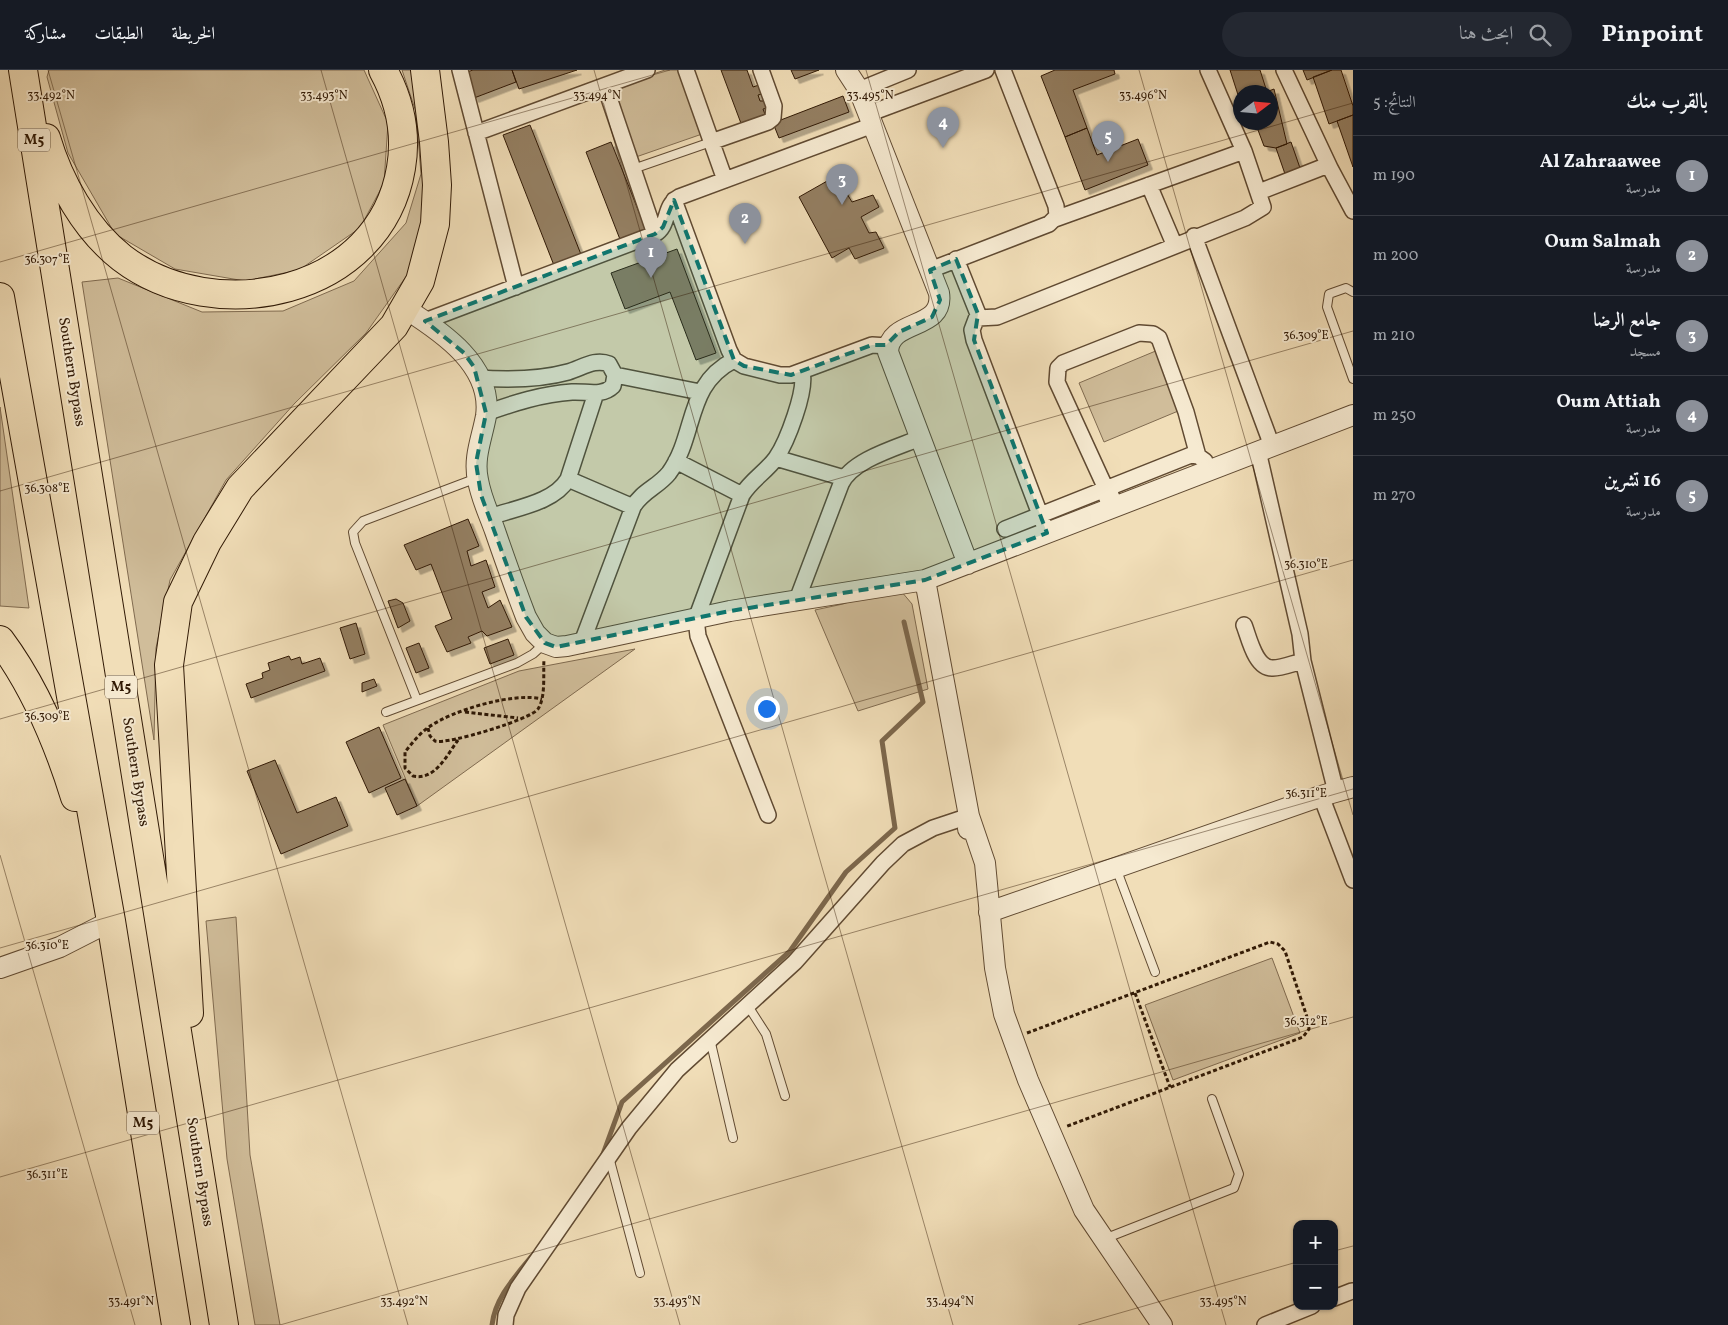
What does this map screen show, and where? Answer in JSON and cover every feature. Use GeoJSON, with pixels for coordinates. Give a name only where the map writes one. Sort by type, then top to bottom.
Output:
{"type":"FeatureCollection","features":[{"type":"Feature","properties":{"kind":"highway"},"geometry":{"type":"LineString","coordinates":[[25,70],[57,168],[80,212],[100,238],[123,258],[175,285],[210,294],[247,296],[280,290],[312,279],[341,264],[366,242],[386,216],[398,185],[404,153],[402,120],[393,88],[383,70]]}},
{"type":"Feature","properties":{"kind":"highway","name":"Southern Bypass"},"geometry":{"type":"LineString","coordinates":[[25,70],[224,1325]]}},
{"type":"Feature","properties":{"kind":"highway"},"geometry":{"type":"LineString","coordinates":[[197,1164],[169,665],[178,602],[207,542],[240,488],[394,326],[416,315],[420,282],[434,224],[437,185],[425,70]]}},
{"type":"Feature","properties":{"kind":"highway","name":"M5"},"geometry":{"type":"LineString","coordinates":[[0,297],[111,921],[176,1325]]}},
{"type":"Feature","properties":{"kind":"highway"},"geometry":{"type":"LineString","coordinates":[[0,640],[32,690],[68,774],[111,921]]}},
{"type":"Feature","properties":{"kind":"street"},"geometry":{"type":"LineString","coordinates":[[460,70],[516,287]]}},
{"type":"Feature","properties":{"kind":"street"},"geometry":{"type":"LineString","coordinates":[[476,133],[605,86],[626,74],[647,70]]}},
{"type":"Feature","properties":{"kind":"street"},"geometry":{"type":"LineString","coordinates":[[686,70],[725,180]]}},
{"type":"Feature","properties":{"kind":"street"},"geometry":{"type":"LineString","coordinates":[[711,142],[768,122],[774,118],[774,106],[761,70]]}},
{"type":"Feature","properties":{"kind":"street"},"geometry":{"type":"LineString","coordinates":[[846,70],[858,90],[930,270],[940,300],[936,312],[926,320],[894,335],[888,346],[890,358],[968,564]]}},
{"type":"Feature","properties":{"kind":"street"},"geometry":{"type":"LineString","coordinates":[[857,70],[858,90]]}},
{"type":"Feature","properties":{"kind":"street"},"geometry":{"type":"LineString","coordinates":[[858,90],[908,70]]}},
{"type":"Feature","properties":{"kind":"street"},"geometry":{"type":"LineString","coordinates":[[416,315],[516,287],[655,234],[663,227],[667,210],[674,200],[870,120],[986,70]]}},
{"type":"Feature","properties":{"kind":"street"},"geometry":{"type":"LineString","coordinates":[[1003,70],[1056,206],[1055,219]]}},
{"type":"Feature","properties":{"kind":"street"},"geometry":{"type":"LineString","coordinates":[[978,318],[997,317],[1174,244],[1256,213],[1263,207],[1244,151],[1208,70]]}},
{"type":"Feature","properties":{"kind":"street"},"geometry":{"type":"LineString","coordinates":[[1284,70],[1330,168],[1353,211]]}},
{"type":"Feature","properties":{"kind":"street"},"geometry":{"type":"LineString","coordinates":[[605,86],[655,234]]}},
{"type":"Feature","properties":{"kind":"street"},"geometry":{"type":"LineString","coordinates":[[930,270],[1049,224],[1055,219],[1244,151]]}},
{"type":"Feature","properties":{"kind":"street"},"geometry":{"type":"LineString","coordinates":[[1259,192],[1323,168],[1330,168]]}},
{"type":"Feature","properties":{"kind":"street"},"geometry":{"type":"LineString","coordinates":[[1149,185],[1174,244]]}},
{"type":"Feature","properties":{"kind":"street"},"geometry":{"type":"LineString","coordinates":[[674,200],[734,360],[744,366],[780,375],[802,372],[872,345],[888,346]]}},
{"type":"Feature","properties":{"kind":"street"},"geometry":{"type":"LineString","coordinates":[[1194,236],[1265,448],[1300,634],[1303,661],[1337,792],[1353,880]]}},
{"type":"Feature","properties":{"kind":"street"},"geometry":{"type":"LineString","coordinates":[[956,259],[977,310],[978,318],[972,330],[974,340],[1043,524]]}},
{"type":"Feature","properties":{"kind":"street"},"geometry":{"type":"LineString","coordinates":[[416,315],[464,353],[478,378],[484,393],[486,413],[478,448],[477,478],[526,617],[535,633],[545,644],[556,647],[582,645],[696,619],[797,600],[925,580],[968,564],[1043,524],[1109,498],[1203,463],[1265,448],[1353,414]]}},
{"type":"Feature","properties":{"kind":"street"},"geometry":{"type":"LineString","coordinates":[[1109,498],[1057,382],[1058,368],[1063,363],[1139,333],[1153,334],[1159,338],[1203,463]]}},
{"type":"Feature","properties":{"kind":"street"},"geometry":{"type":"LineString","coordinates":[[582,645],[632,507],[643,493],[663,479],[676,461],[700,392],[717,370],[734,360]]}},
{"type":"Feature","properties":{"kind":"street"},"geometry":{"type":"LineString","coordinates":[[478,378],[524,379],[551,376],[597,361],[609,364],[615,375],[615,381],[608,391],[596,393],[570,392],[527,400],[486,413]]}},
{"type":"Feature","properties":{"kind":"street"},"geometry":{"type":"LineString","coordinates":[[768,815],[698,636],[696,619],[742,495],[755,478],[776,458],[803,389],[802,372]]}},
{"type":"Feature","properties":{"kind":"street"},"geometry":{"type":"LineString","coordinates":[[615,375],[700,392]]}},
{"type":"Feature","properties":{"kind":"street"},"geometry":{"type":"LineString","coordinates":[[524,379],[527,400]]}},
{"type":"Feature","properties":{"kind":"street"},"geometry":{"type":"LineString","coordinates":[[490,517],[554,494],[568,479],[596,393]]}},
{"type":"Feature","properties":{"kind":"street"},"geometry":{"type":"LineString","coordinates":[[797,600],[844,478],[853,467],[920,438]]}},
{"type":"Feature","properties":{"kind":"street"},"geometry":{"type":"LineString","coordinates":[[776,458],[844,478]]}},
{"type":"Feature","properties":{"kind":"street"},"geometry":{"type":"LineString","coordinates":[[676,461],[742,495]]}},
{"type":"Feature","properties":{"kind":"street"},"geometry":{"type":"LineString","coordinates":[[568,479],[632,507]]}},
{"type":"Feature","properties":{"kind":"street"},"geometry":{"type":"LineString","coordinates":[[1005,529],[1043,524]]}},
{"type":"Feature","properties":{"kind":"street"},"geometry":{"type":"LineString","coordinates":[[925,580],[969,816],[972,865],[989,912],[995,968],[1004,1014],[1084,1210],[1162,1325]]}},
{"type":"Feature","properties":{"kind":"street"},"geometry":{"type":"LineString","coordinates":[[1244,625],[1259,662],[1265,667],[1272,668],[1303,661]]}},
{"type":"Feature","properties":{"kind":"street"},"geometry":{"type":"LineString","coordinates":[[989,912],[1337,792]]}},
{"type":"Feature","properties":{"kind":"street"},"geometry":{"type":"LineString","coordinates":[[502,1322],[518,1288],[628,1128],[677,1070],[801,956],[883,863],[903,844],[933,828],[969,816]]}},
{"type":"Feature","properties":{"kind":"street"},"geometry":{"type":"LineString","coordinates":[[0,968],[60,947],[111,921]]}},
{"type":"Feature","properties":{"kind":"street"},"geometry":{"type":"LineString","coordinates":[[1338,1296],[1352,1291]]}},
{"type":"Feature","properties":{"kind":"street"},"geometry":{"type":"LineString","coordinates":[[1265,1325],[1302,1310]]}},
{"type":"Feature","properties":{"kind":"lane"},"geometry":{"type":"LineString","coordinates":[[633,169],[711,142]]}},
{"type":"Feature","properties":{"kind":"lane"},"geometry":{"type":"LineString","coordinates":[[1353,292],[1346,288],[1329,294],[1327,307],[1353,380]]}},
{"type":"Feature","properties":{"kind":"lane"},"geometry":{"type":"LineString","coordinates":[[417,700],[355,542],[353,532],[363,521],[477,478]]}},
{"type":"Feature","properties":{"kind":"lane"},"geometry":{"type":"LineString","coordinates":[[386,712],[517,663],[533,654],[545,644]]}},
{"type":"Feature","properties":{"kind":"lane"},"geometry":{"type":"LineString","coordinates":[[1116,868],[1156,972]]}},
{"type":"Feature","properties":{"kind":"lane"},"geometry":{"type":"LineString","coordinates":[[748,1006],[766,1034],[785,1096]]}},
{"type":"Feature","properties":{"kind":"lane"},"geometry":{"type":"LineString","coordinates":[[710,1039],[733,1138]]}},
{"type":"Feature","properties":{"kind":"lane"},"geometry":{"type":"LineString","coordinates":[[1104,1239],[1234,1188],[1239,1174],[1212,1099]]}},
{"type":"Feature","properties":{"kind":"lane"},"geometry":{"type":"LineString","coordinates":[[609,1157],[640,1273]]}},
{"type":"Feature","properties":{"kind":"path"},"geometry":{"type":"LineString","coordinates":[[428,727],[430,736],[435,741],[458,740],[536,712],[542,699],[545,644]]}},
{"type":"Feature","properties":{"kind":"path"},"geometry":{"type":"LineString","coordinates":[[458,740],[433,773],[423,777],[413,776],[406,768],[405,752],[428,727],[462,712],[524,697],[542,699]]}},
{"type":"Feature","properties":{"kind":"path"},"geometry":{"type":"LineString","coordinates":[[462,712],[520,719]]}},
{"type":"Feature","properties":{"kind":"path"},"geometry":{"type":"LineString","coordinates":[[1013,1038],[1270,942],[1278,944],[1285,951],[1308,1020],[1306,1033],[1299,1039],[1051,1132]]}},
{"type":"Feature","properties":{"kind":"path"},"geometry":{"type":"LineString","coordinates":[[1135,993],[1170,1087]]}},
{"type":"Feature","properties":{"kind":"highlighted area"},"geometry":{"type":"Polygon","coordinates":[[[674,200],[734,360],[744,366],[791,375],[872,345],[886,345],[899,332],[932,317],[940,300],[930,270],[956,259],[978,314],[974,340],[1047,533],[925,580],[730,611],[556,647],[545,643],[526,617],[481,495],[476,463],[486,413],[474,367],[464,353],[425,321],[655,234],[663,227],[674,200]]]}},
{"type":"Feature","properties":{"kind":"shaded area"},"geometry":{"type":"Polygon","coordinates":[[[49,70],[364,70],[388,123],[384,183],[360,228],[299,270],[245,281],[175,269],[115,234],[68,153],[47,77],[49,70]]]}},
{"type":"Feature","properties":{"kind":"shaded area"},"geometry":{"type":"Polygon","coordinates":[[[402,70],[415,70],[426,202],[415,264],[366,333],[295,403],[226,480],[170,580],[156,648],[154,740],[82,282],[118,278],[202,312],[283,311],[354,281],[406,223],[421,174],[416,112],[402,70]]]}},
{"type":"Feature","properties":{"kind":"shaded area"},"geometry":{"type":"Polygon","coordinates":[[[665,70],[683,70],[705,133],[633,158],[609,89],[665,70]]]}},
{"type":"Feature","properties":{"kind":"shaded area"},"geometry":{"type":"Polygon","coordinates":[[[1158,350],[1183,409],[1104,442],[1079,383],[1158,350]]]}},
{"type":"Feature","properties":{"kind":"shaded area"},"geometry":{"type":"Polygon","coordinates":[[[0,407],[29,608],[0,606],[0,407]]]}},
{"type":"Feature","properties":{"kind":"shaded area"},"geometry":{"type":"Polygon","coordinates":[[[896,585],[912,604],[928,689],[858,711],[815,610],[843,604],[896,585]]]}},
{"type":"Feature","properties":{"kind":"shaded area"},"geometry":{"type":"Polygon","coordinates":[[[635,649],[417,806],[383,725],[519,671],[635,649]]]}},
{"type":"Feature","properties":{"kind":"shaded area"},"geometry":{"type":"Polygon","coordinates":[[[236,917],[250,1155],[280,1325],[255,1325],[227,1159],[206,921],[236,917]]]}},
{"type":"Feature","properties":{"kind":"shaded area"},"geometry":{"type":"Polygon","coordinates":[[[1272,958],[1300,1033],[1173,1080],[1145,1005],[1272,958]]]}},
{"type":"Feature","properties":{"kind":"building"},"geometry":{"type":"Polygon","coordinates":[[[473,70],[512,70],[516,82],[474,98],[464,73],[473,70]]]}},
{"type":"Feature","properties":{"kind":"building"},"geometry":{"type":"Polygon","coordinates":[[[512,70],[577,70],[519,89],[512,70]]]}},
{"type":"Feature","properties":{"kind":"building"},"geometry":{"type":"Polygon","coordinates":[[[721,70],[747,70],[753,87],[759,85],[762,94],[758,95],[760,101],[764,101],[768,108],[763,109],[766,117],[742,126],[721,70]]]}},
{"type":"Feature","properties":{"kind":"building"},"geometry":{"type":"Polygon","coordinates":[[[791,70],[819,70],[795,79],[791,70]]]}},
{"type":"Feature","properties":{"kind":"building"},"geometry":{"type":"Polygon","coordinates":[[[1055,70],[1114,70],[1115,74],[1073,90],[1087,128],[1065,137],[1041,76],[1055,70]]]}},
{"type":"Feature","properties":{"kind":"building"},"geometry":{"type":"Polygon","coordinates":[[[1230,70],[1260,70],[1265,85],[1235,85],[1230,70]]]}},
{"type":"Feature","properties":{"kind":"building"},"geometry":{"type":"Polygon","coordinates":[[[1303,70],[1332,70],[1307,80],[1303,70]]]}},
{"type":"Feature","properties":{"kind":"building"},"geometry":{"type":"Polygon","coordinates":[[[1332,70],[1341,70],[1353,106],[1353,115],[1329,124],[1313,77],[1332,70]]]}},
{"type":"Feature","properties":{"kind":"building"},"geometry":{"type":"Polygon","coordinates":[[[843,96],[849,112],[779,138],[773,123],[843,96]]]}},
{"type":"Feature","properties":{"kind":"building"},"geometry":{"type":"Polygon","coordinates":[[[1278,106],[1287,144],[1276,148],[1264,146],[1258,130],[1278,130],[1278,106]]]}},
{"type":"Feature","properties":{"kind":"building"},"geometry":{"type":"Polygon","coordinates":[[[1353,115],[1353,167],[1337,121],[1353,115]]]}},
{"type":"Feature","properties":{"kind":"building"},"geometry":{"type":"Polygon","coordinates":[[[530,125],[582,257],[555,268],[503,135],[530,125]]]}},
{"type":"Feature","properties":{"kind":"building"},"geometry":{"type":"Polygon","coordinates":[[[1087,128],[1097,155],[1138,139],[1148,165],[1085,190],[1065,137],[1087,128]]]}},
{"type":"Feature","properties":{"kind":"building"},"geometry":{"type":"Polygon","coordinates":[[[611,142],[647,232],[621,242],[586,152],[611,142]]]}},
{"type":"Feature","properties":{"kind":"building"},"geometry":{"type":"Polygon","coordinates":[[[1291,142],[1300,168],[1285,174],[1276,148],[1291,142]]]}},
{"type":"Feature","properties":{"kind":"building"},"geometry":{"type":"Polygon","coordinates":[[[836,176],[852,202],[873,195],[879,207],[861,217],[869,233],[876,232],[884,248],[855,259],[849,248],[832,258],[799,197],[836,176]]]}},
{"type":"Feature","properties":{"kind":"building"},"geometry":{"type":"Polygon","coordinates":[[[677,249],[716,353],[696,360],[670,292],[625,309],[611,273],[677,249]]]}},
{"type":"Feature","properties":{"kind":"building"},"geometry":{"type":"Polygon","coordinates":[[[468,519],[479,546],[467,551],[471,566],[486,560],[495,587],[482,592],[488,608],[500,600],[512,627],[487,636],[482,631],[468,637],[471,643],[447,652],[435,626],[452,619],[431,564],[416,570],[404,545],[468,519]]]}},
{"type":"Feature","properties":{"kind":"building"},"geometry":{"type":"Polygon","coordinates":[[[396,599],[403,603],[410,621],[398,628],[388,601],[396,599]]]}},
{"type":"Feature","properties":{"kind":"building"},"geometry":{"type":"Polygon","coordinates":[[[356,623],[365,654],[350,659],[340,628],[356,623]]]}},
{"type":"Feature","properties":{"kind":"building"},"geometry":{"type":"Polygon","coordinates":[[[508,639],[514,655],[490,664],[484,648],[508,639]]]}},
{"type":"Feature","properties":{"kind":"building"},"geometry":{"type":"Polygon","coordinates":[[[419,643],[429,668],[416,673],[406,648],[419,643]]]}},
{"type":"Feature","properties":{"kind":"building"},"geometry":{"type":"Polygon","coordinates":[[[289,656],[291,660],[300,657],[302,664],[320,658],[325,671],[251,698],[246,684],[263,678],[262,673],[270,670],[268,663],[289,656]]]}},
{"type":"Feature","properties":{"kind":"building"},"geometry":{"type":"Polygon","coordinates":[[[374,679],[377,686],[362,692],[362,683],[374,679]]]}},
{"type":"Feature","properties":{"kind":"building"},"geometry":{"type":"Polygon","coordinates":[[[379,727],[401,778],[369,793],[346,742],[379,727]]]}},
{"type":"Feature","properties":{"kind":"building"},"geometry":{"type":"Polygon","coordinates":[[[275,760],[297,813],[336,797],[348,826],[281,854],[247,771],[275,760]]]}},
{"type":"Feature","properties":{"kind":"building"},"geometry":{"type":"Polygon","coordinates":[[[405,779],[417,806],[397,815],[385,788],[405,779]]]}},
{"type":"Feature","properties":{"kind":"waterway"},"geometry":{"type":"LineString","coordinates":[[603,1154],[622,1102],[790,951],[846,872],[895,828],[882,741],[923,702],[904,622]]}},
{"type":"Feature","properties":{"kind":"waterway"},"geometry":{"type":"LineString","coordinates":[[492,1325],[501,1297],[531,1257]]}},
{"type":"Feature","properties":{"kind":"place","name":"Oum Attiah"},"geometry":{"type":"Point","coordinates":[943,148]}},
{"type":"Feature","properties":{"kind":"place","name":"16 تشرين"},"geometry":{"type":"Point","coordinates":[1108,162]}},
{"type":"Feature","properties":{"kind":"place","name":"جامع الرضا"},"geometry":{"type":"Point","coordinates":[842,205]}},
{"type":"Feature","properties":{"kind":"place","name":"Oum Salmah"},"geometry":{"type":"Point","coordinates":[745,244]}},
{"type":"Feature","properties":{"kind":"place","name":"Al Zahraawee"},"geometry":{"type":"Point","coordinates":[651,278]}}]}
